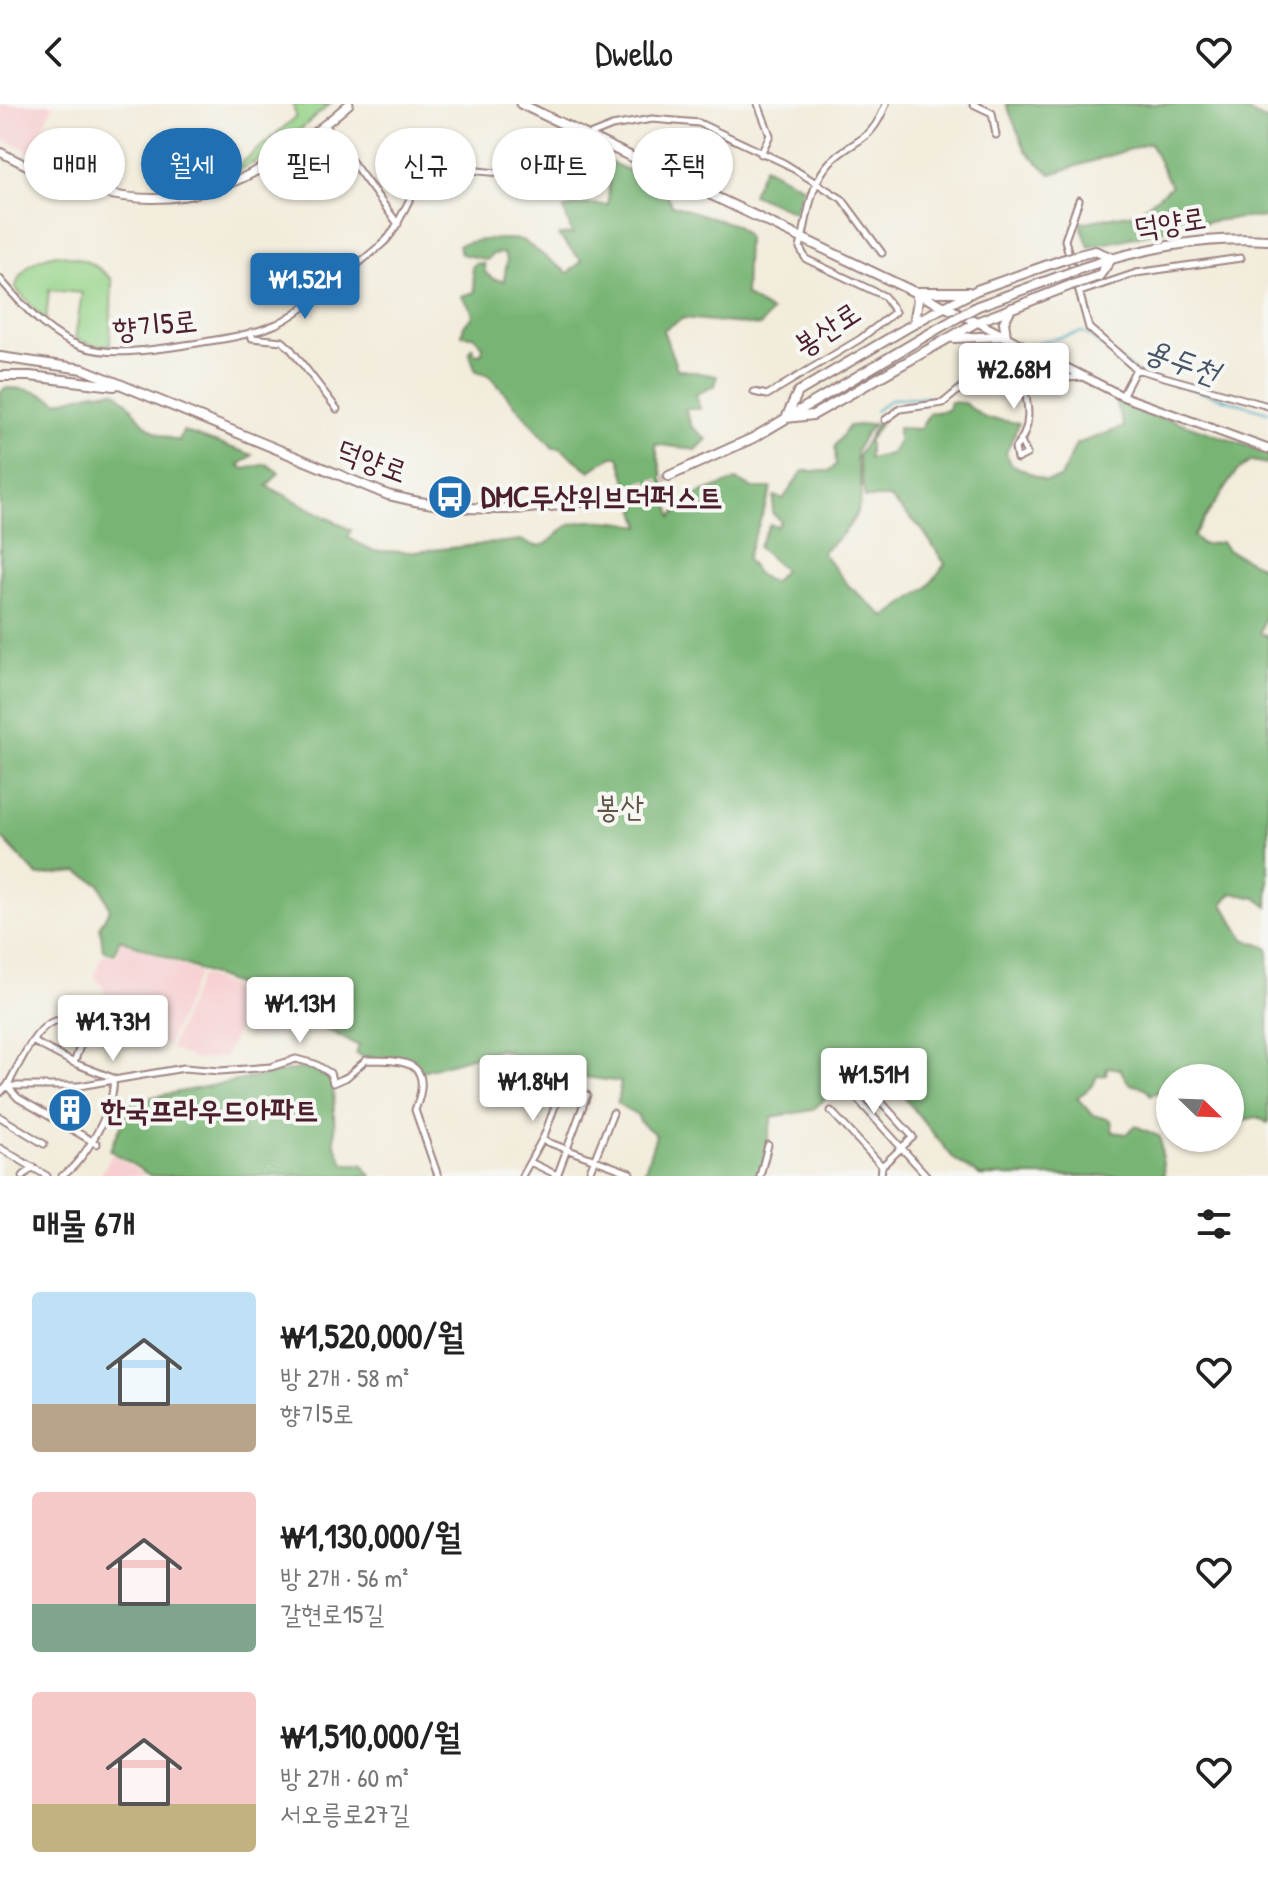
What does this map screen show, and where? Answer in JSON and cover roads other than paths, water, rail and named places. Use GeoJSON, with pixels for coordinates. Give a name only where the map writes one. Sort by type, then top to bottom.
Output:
{"type":"FeatureCollection","features":[{"type":"Feature","properties":{"kind":"main road"},"geometry":{"type":"LineString","coordinates":[[1,155],[74,186],[128,197],[169,200],[212,191],[265,169],[349,104]]}},
{"type":"Feature","properties":{"kind":"main road","name":"봉산로"},"geometry":{"type":"LineString","coordinates":[[521,104],[570,128]]}},
{"type":"Feature","properties":{"kind":"main road","name":"봉산로"},"geometry":{"type":"LineString","coordinates":[[616,150],[803,237],[1083,377]]}},
{"type":"Feature","properties":{"kind":"main road","name":"덕양로"},"geometry":{"type":"LineString","coordinates":[[786,418],[978,306],[1112,258],[1205,240],[1268,240]]}},
{"type":"Feature","properties":{"kind":"main road"},"geometry":{"type":"LineString","coordinates":[[669,476],[753,438],[786,418],[813,415],[977,322],[1099,276],[1112,258],[1095,251],[977,290],[798,392],[786,418]]}},
{"type":"Feature","properties":{"kind":"main road"},"geometry":{"type":"LineString","coordinates":[[914,324],[918,300],[915,292],[977,290]]}},
{"type":"Feature","properties":{"kind":"main road"},"geometry":{"type":"LineString","coordinates":[[943,341],[963,336],[1006,336],[1004,322],[1011,307]]}},
{"type":"Feature","properties":{"kind":"main road","name":"덕양로"},"geometry":{"type":"LineString","coordinates":[[0,357],[83,369],[388,495],[428,506],[521,511],[612,496]]}},
{"type":"Feature","properties":{"kind":"main road","name":"덕양로"},"geometry":{"type":"LineString","coordinates":[[0,376],[63,379],[128,389]]}},
{"type":"Feature","properties":{"kind":"main road"},"geometry":{"type":"LineString","coordinates":[[1083,377],[1122,396],[1268,449]]}},
{"type":"Feature","properties":{"kind":"street"},"geometry":{"type":"LineString","coordinates":[[758,104],[770,135],[761,154]]}},
{"type":"Feature","properties":{"kind":"street"},"geometry":{"type":"LineString","coordinates":[[803,237],[816,183],[831,161],[867,137],[886,104]]}},
{"type":"Feature","properties":{"kind":"street"},"geometry":{"type":"LineString","coordinates":[[973,104],[992,113],[996,135]]}},
{"type":"Feature","properties":{"kind":"street"},"geometry":{"type":"LineString","coordinates":[[607,128],[652,119],[699,123],[842,199],[882,253]]}},
{"type":"Feature","properties":{"kind":"street"},"geometry":{"type":"LineString","coordinates":[[325,125],[399,225]]}},
{"type":"Feature","properties":{"kind":"street","name":"향기5로"},"geometry":{"type":"LineString","coordinates":[[0,279],[47,328],[73,344],[104,354],[137,353],[252,335],[276,325],[381,245],[399,225],[409,202],[427,179],[470,168],[492,171]]}},
{"type":"Feature","properties":{"kind":"street"},"geometry":{"type":"LineString","coordinates":[[1079,200],[1065,240],[1080,292],[1079,302],[1089,328],[1136,369],[1268,406]]}},
{"type":"Feature","properties":{"kind":"street","name":"봉산로"},"geometry":{"type":"LineString","coordinates":[[754,392],[767,395],[860,339],[895,312],[884,296],[806,259],[800,248],[803,237]]}},
{"type":"Feature","properties":{"kind":"street"},"geometry":{"type":"LineString","coordinates":[[1080,292],[1136,273],[1241,258]]}},
{"type":"Feature","properties":{"kind":"street"},"geometry":{"type":"LineString","coordinates":[[252,335],[282,341],[337,409]]}},
{"type":"Feature","properties":{"kind":"street"},"geometry":{"type":"LineString","coordinates":[[1122,396],[1136,369]]}},
{"type":"Feature","properties":{"kind":"street"},"geometry":{"type":"LineString","coordinates":[[885,420],[900,409],[943,403],[982,371],[1022,381],[1083,377]]}},
{"type":"Feature","properties":{"kind":"street"},"geometry":{"type":"LineString","coordinates":[[1021,442],[1030,409],[1022,381]]}},
{"type":"Feature","properties":{"kind":"street"},"geometry":{"type":"LineString","coordinates":[[0,1093],[49,1023],[88,1024],[74,1063]]}},
{"type":"Feature","properties":{"kind":"street"},"geometry":{"type":"LineString","coordinates":[[34,1042],[74,1063],[113,1078]]}},
{"type":"Feature","properties":{"kind":"street"},"geometry":{"type":"LineString","coordinates":[[7,1086],[79,1086],[184,1068],[220,1071],[271,1067],[296,1059],[315,1064],[330,1073],[333,1083],[347,1077],[366,1060],[403,1060],[419,1071],[424,1088],[415,1110],[438,1176]]}},
{"type":"Feature","properties":{"kind":"street"},"geometry":{"type":"LineString","coordinates":[[522,1176],[542,1140],[566,1076]]}},
{"type":"Feature","properties":{"kind":"street"},"geometry":{"type":"LineString","coordinates":[[62,1176],[76,1168],[94,1143],[115,1091],[113,1078]]}},
{"type":"Feature","properties":{"kind":"street"},"geometry":{"type":"LineString","coordinates":[[864,1083],[913,1137],[882,1166],[881,1176]]}},
{"type":"Feature","properties":{"kind":"street"},"geometry":{"type":"LineString","coordinates":[[7,1086],[18,1098],[94,1143]]}},
{"type":"Feature","properties":{"kind":"street"},"geometry":{"type":"LineString","coordinates":[[850,1091],[926,1176]]}},
{"type":"Feature","properties":{"kind":"street"},"geometry":{"type":"LineString","coordinates":[[530,1162],[557,1175],[587,1095]]}},
{"type":"Feature","properties":{"kind":"street"},"geometry":{"type":"LineString","coordinates":[[831,1111],[882,1166]]}},
{"type":"Feature","properties":{"kind":"street"},"geometry":{"type":"LineString","coordinates":[[588,1176],[613,1113]]}},
{"type":"Feature","properties":{"kind":"street"},"geometry":{"type":"LineString","coordinates":[[0,1117],[44,1144]]}},
{"type":"Feature","properties":{"kind":"street"},"geometry":{"type":"LineString","coordinates":[[542,1140],[630,1173],[629,1176]]}},
{"type":"Feature","properties":{"kind":"street"},"geometry":{"type":"LineString","coordinates":[[760,1176],[768,1145]]}},
{"type":"Feature","properties":{"kind":"street"},"geometry":{"type":"LineString","coordinates":[[0,1148],[47,1176]]}},
{"type":"Feature","properties":{"kind":"street"},"geometry":{"type":"LineString","coordinates":[[23,1176],[33,1167]]}},
{"type":"Feature","properties":{"kind":"waterway","name":"용두천"},"geometry":{"type":"LineString","coordinates":[[1027,345],[1083,332],[1137,373],[1268,412]]}},
{"type":"Feature","properties":{"kind":"waterway","name":"용두천"},"geometry":{"type":"LineString","coordinates":[[875,411],[891,399],[937,397],[969,368],[983,364],[1007,367],[1022,349]]}},
{"type":"Feature","properties":{"kind":"tunnel"},"geometry":{"type":"LineString","coordinates":[[612,496],[669,476]]}},
{"type":"Feature","properties":{"kind":"place","name":"DMC두산위브더퍼스트"},"geometry":{"type":"Point","coordinates":[450,497]}},
{"type":"Feature","properties":{"kind":"place","name":"한국프라우드아파트"},"geometry":{"type":"Point","coordinates":[70,1110]}},
{"type":"Feature","properties":{"kind":"park label","name":"봉산"},"geometry":{"type":"Point","coordinates":[620,807]}}]}
